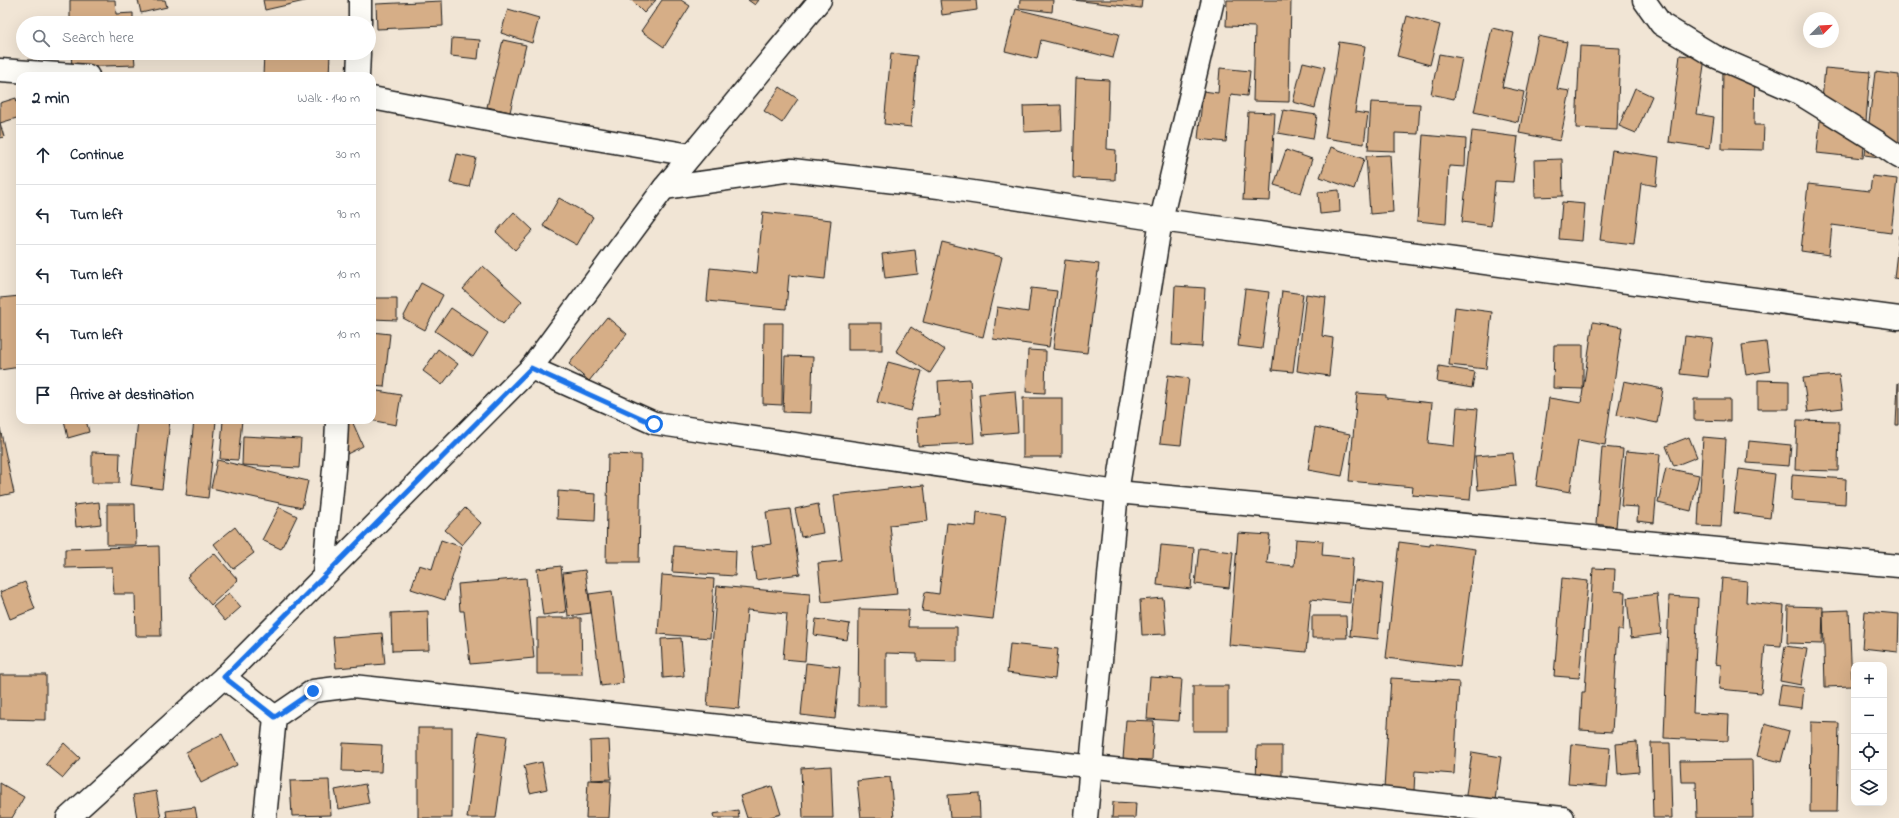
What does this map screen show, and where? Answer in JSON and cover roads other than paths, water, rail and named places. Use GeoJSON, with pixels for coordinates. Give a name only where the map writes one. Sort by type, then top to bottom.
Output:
{"type":"FeatureCollection","features":[{"type":"Feature","properties":{"kind":"street"},"geometry":{"type":"LineString","coordinates":[[360,0],[360,16]]}},
{"type":"Feature","properties":{"kind":"street"},"geometry":{"type":"LineString","coordinates":[[68,818],[224,677],[531,368],[664,188],[820,0]]}},
{"type":"Feature","properties":{"kind":"street"},"geometry":{"type":"LineString","coordinates":[[1086,818],[1117,492],[1161,220],[1213,0]]}},
{"type":"Feature","properties":{"kind":"street"},"geometry":{"type":"LineString","coordinates":[[1644,0],[1661,24],[1714,56],[1796,92],[1876,141],[1899,157]]}},
{"type":"Feature","properties":{"kind":"street"},"geometry":{"type":"LineString","coordinates":[[358,72],[359,60]]}},
{"type":"Feature","properties":{"kind":"street"},"geometry":{"type":"LineString","coordinates":[[0,70],[29,72]]}},
{"type":"Feature","properties":{"kind":"street"},"geometry":{"type":"LineString","coordinates":[[376,99],[531,128],[691,155]]}},
{"type":"Feature","properties":{"kind":"street"},"geometry":{"type":"LineString","coordinates":[[664,188],[792,170],[938,187],[1161,220],[1899,318]]}},
{"type":"Feature","properties":{"kind":"street"},"geometry":{"type":"LineString","coordinates":[[531,368],[654,424],[1117,492],[1899,566]]}},
{"type":"Feature","properties":{"kind":"street"},"geometry":{"type":"LineString","coordinates":[[324,576],[326,530],[337,453],[337,424]]}},
{"type":"Feature","properties":{"kind":"street"},"geometry":{"type":"LineString","coordinates":[[224,677],[275,717]]}},
{"type":"Feature","properties":{"kind":"street"},"geometry":{"type":"LineString","coordinates":[[265,818],[275,717],[313,691],[353,686],[1091,768],[1563,818]]}}]}
